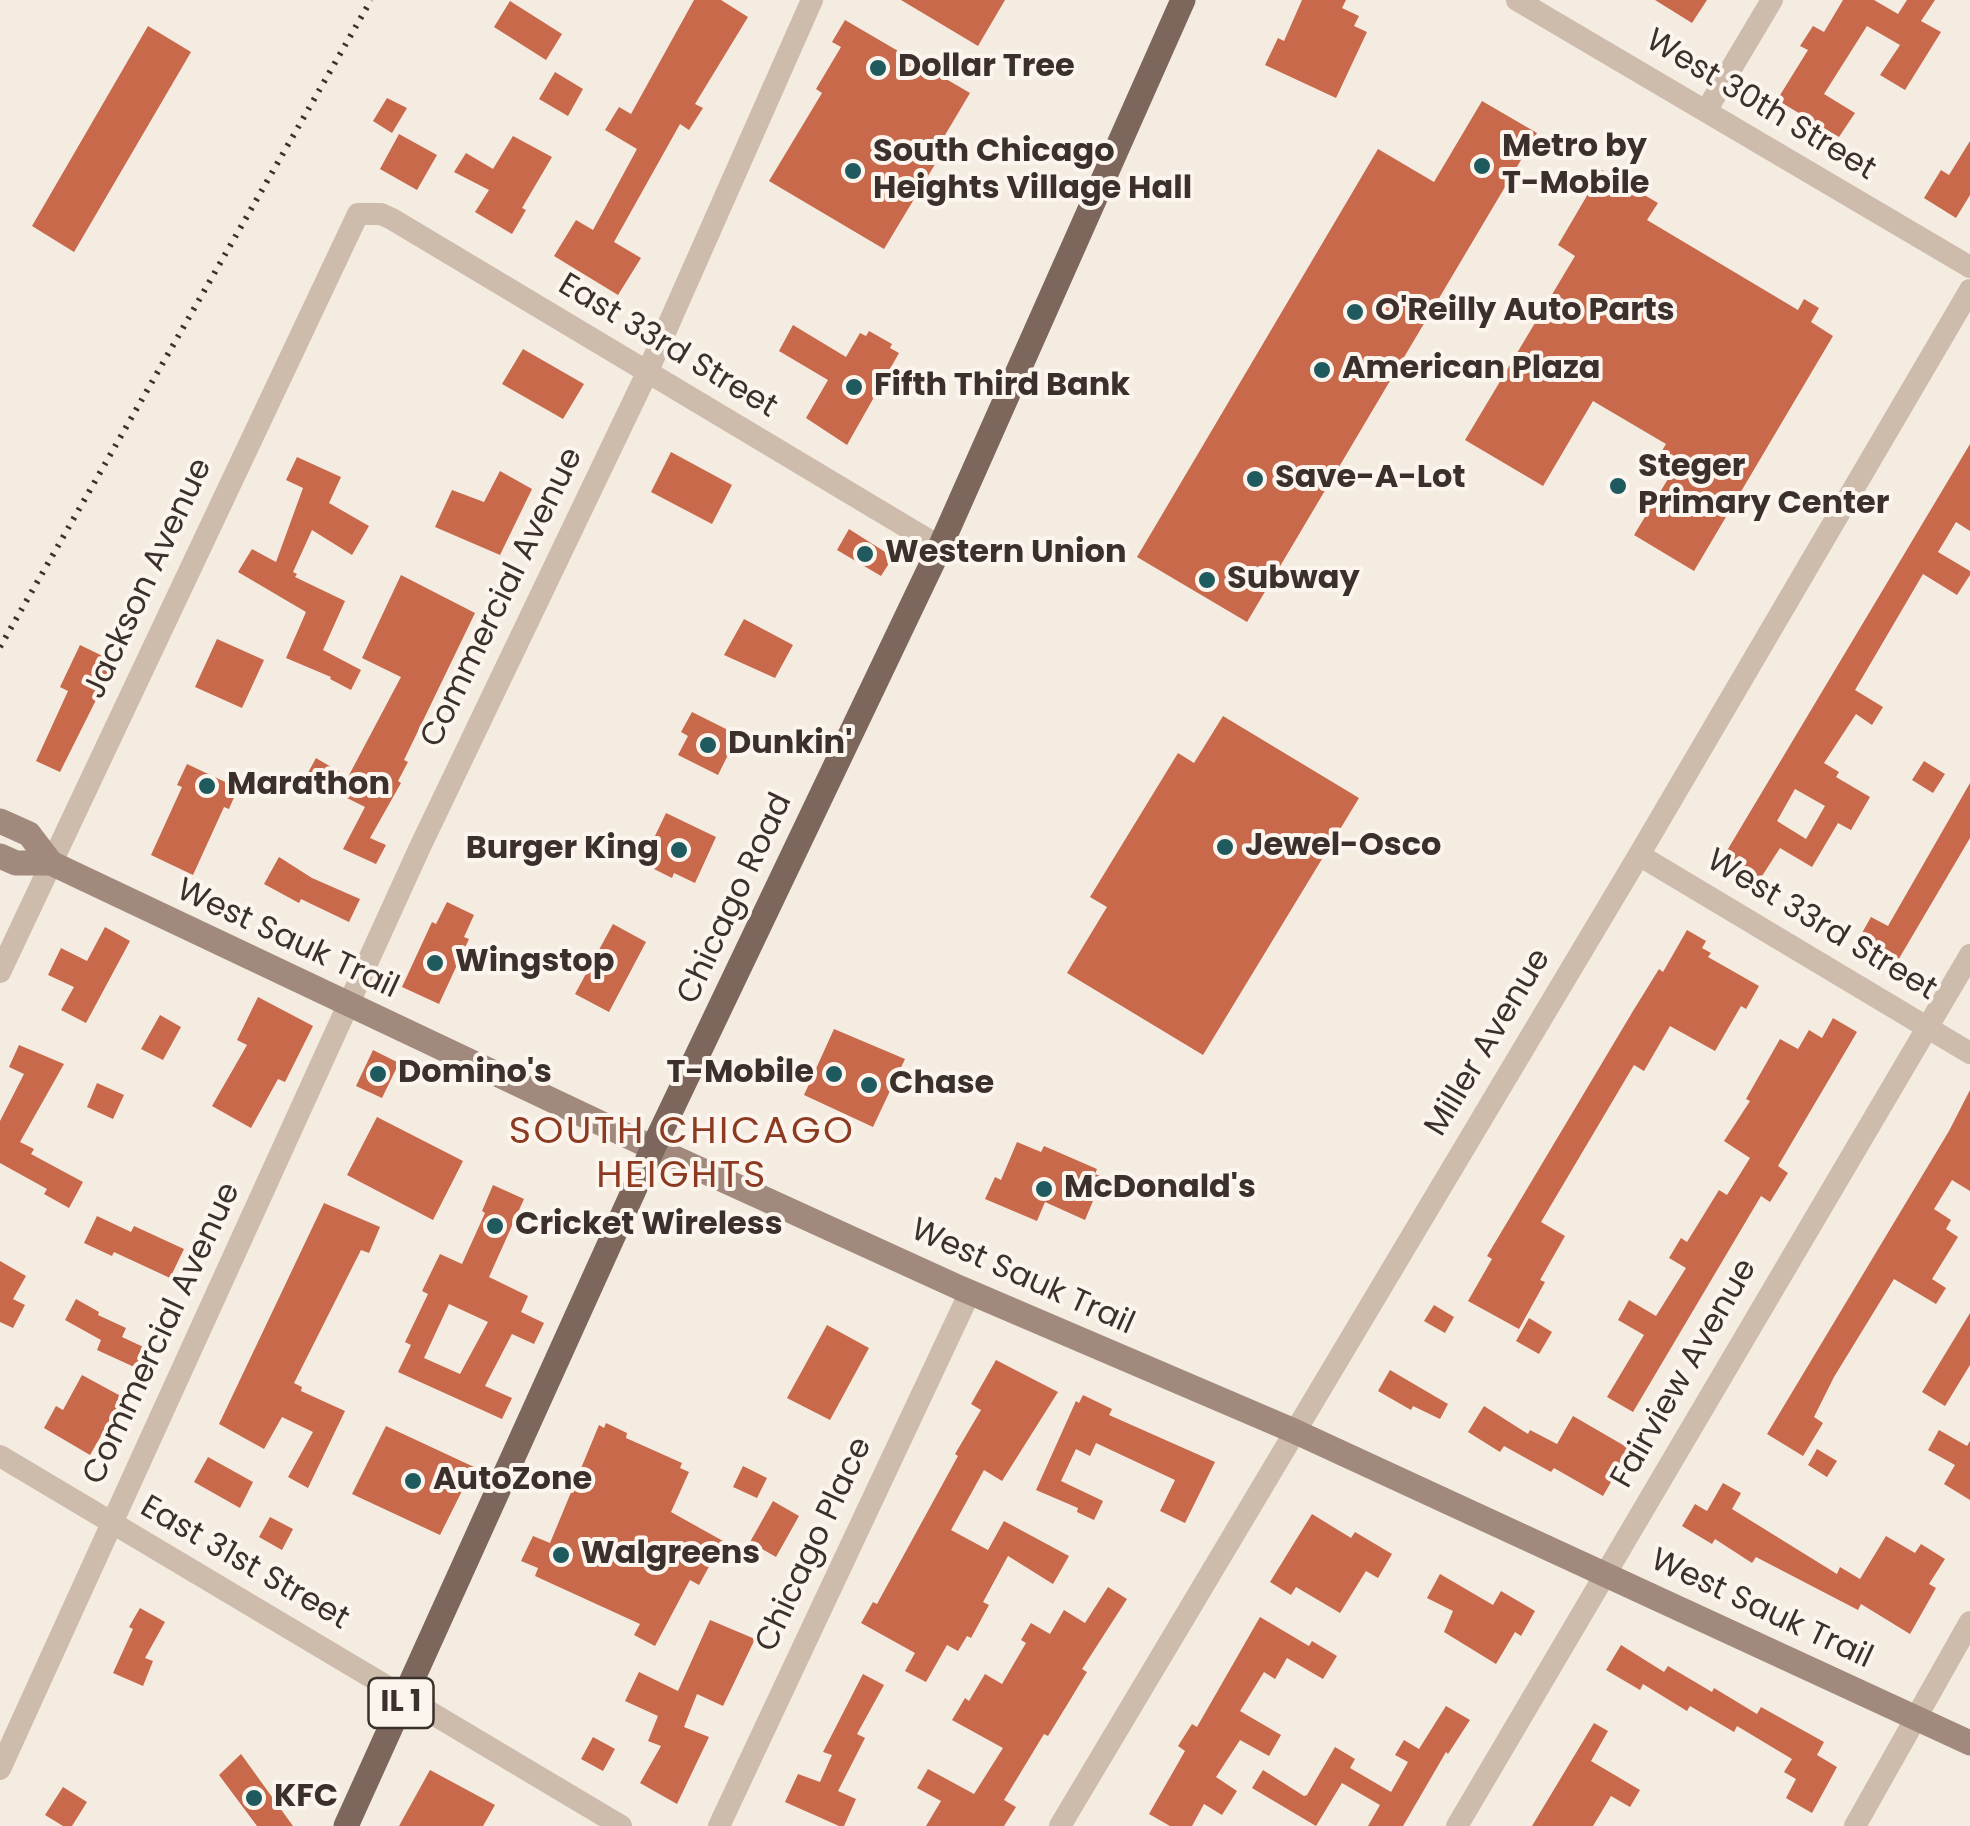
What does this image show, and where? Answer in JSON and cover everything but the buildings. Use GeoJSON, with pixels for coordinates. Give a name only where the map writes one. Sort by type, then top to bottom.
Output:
{"type":"FeatureCollection","features":[{"type":"Feature","properties":{"kind":"main road","name":"Chicago Road"},"geometry":{"type":"LineString","coordinates":[[346,1826],[653,1148],[940,547],[1183,0]]}},
{"type":"Feature","properties":{"kind":"main road","name":"West Sauk Trail"},"geometry":{"type":"LineString","coordinates":[[0,820],[28,834],[51,863]]}},
{"type":"Feature","properties":{"kind":"main road","name":"West Sauk Trail"},"geometry":{"type":"LineString","coordinates":[[0,856],[16,863],[51,863],[653,1148],[970,1292],[1294,1431],[1970,1743]]}},
{"type":"Feature","properties":{"kind":"street","name":"Commercial Avenue"},"geometry":{"type":"LineString","coordinates":[[0,1769],[420,847],[646,373],[812,0]]}},
{"type":"Feature","properties":{"kind":"street","name":"West 30th Street"},"geometry":{"type":"LineString","coordinates":[[1517,0],[1970,267]]}},
{"type":"Feature","properties":{"kind":"street"},"geometry":{"type":"LineString","coordinates":[[1706,111],[1772,0]]}},
{"type":"Feature","properties":{"kind":"street","name":"East 33rd Street"},"geometry":{"type":"LineString","coordinates":[[358,214],[381,214],[392,219],[940,547]]}},
{"type":"Feature","properties":{"kind":"street","name":"Jackson Avenue"},"geometry":{"type":"LineString","coordinates":[[0,972],[358,214]]}},
{"type":"Feature","properties":{"kind":"street","name":"Miller Avenue"},"geometry":{"type":"LineString","coordinates":[[1060,1826],[1639,855],[1970,290]]}},
{"type":"Feature","properties":{"kind":"street","name":"West 33rd Street"},"geometry":{"type":"LineString","coordinates":[[1639,855],[1970,1053]]}},
{"type":"Feature","properties":{"kind":"street","name":"Fairview Avenue"},"geometry":{"type":"LineString","coordinates":[[1457,1826],[1970,955]]}},
{"type":"Feature","properties":{"kind":"street","name":"Chicago Place"},"geometry":{"type":"LineString","coordinates":[[719,1826],[970,1292]]}},
{"type":"Feature","properties":{"kind":"street","name":"East 31st Street"},"geometry":{"type":"LineString","coordinates":[[0,1456],[621,1826]]}},
{"type":"Feature","properties":{"kind":"street"},"geometry":{"type":"LineString","coordinates":[[1855,1826],[1970,1622]]}},
{"type":"Feature","properties":{"kind":"railway"},"geometry":{"type":"LineString","coordinates":[[0,647],[371,0]]}},
{"type":"Feature","properties":{"kind":"place","name":"Dollar Tree"},"geometry":{"type":"Point","coordinates":[878,68]}},
{"type":"Feature","properties":{"kind":"place","name":"Metro by T-Mobile"},"geometry":{"type":"Point","coordinates":[1482,166]}},
{"type":"Feature","properties":{"kind":"place","name":"South Chicago Heights Village Hall"},"geometry":{"type":"Point","coordinates":[853,171]}},
{"type":"Feature","properties":{"kind":"place","name":"O'Reilly Auto Parts"},"geometry":{"type":"Point","coordinates":[1355,312]}},
{"type":"Feature","properties":{"kind":"place","name":"American Plaza"},"geometry":{"type":"Point","coordinates":[1322,370]}},
{"type":"Feature","properties":{"kind":"place","name":"Fifth Third Bank"},"geometry":{"type":"Point","coordinates":[854,387]}},
{"type":"Feature","properties":{"kind":"place","name":"Save-A-Lot"},"geometry":{"type":"Point","coordinates":[1255,479]}},
{"type":"Feature","properties":{"kind":"place","name":"Steger Primary Center"},"geometry":{"type":"Point","coordinates":[1618,486]}},
{"type":"Feature","properties":{"kind":"place","name":"Western Union"},"geometry":{"type":"Point","coordinates":[865,554]}},
{"type":"Feature","properties":{"kind":"place","name":"Subway"},"geometry":{"type":"Point","coordinates":[1207,580]}},
{"type":"Feature","properties":{"kind":"place","name":"Dunkin'"},"geometry":{"type":"Point","coordinates":[708,745]}},
{"type":"Feature","properties":{"kind":"place","name":"Marathon"},"geometry":{"type":"Point","coordinates":[207,786]}},
{"type":"Feature","properties":{"kind":"place","name":"Jewel-Osco"},"geometry":{"type":"Point","coordinates":[1225,847]}},
{"type":"Feature","properties":{"kind":"place","name":"Burger King"},"geometry":{"type":"Point","coordinates":[679,850]}},
{"type":"Feature","properties":{"kind":"place","name":"Wingstop"},"geometry":{"type":"Point","coordinates":[435,963]}},
{"type":"Feature","properties":{"kind":"place","name":"Domino's"},"geometry":{"type":"Point","coordinates":[378,1074]}},
{"type":"Feature","properties":{"kind":"place","name":"T-Mobile"},"geometry":{"type":"Point","coordinates":[834,1074]}},
{"type":"Feature","properties":{"kind":"place","name":"Chase"},"geometry":{"type":"Point","coordinates":[869,1085]}},
{"type":"Feature","properties":{"kind":"place","name":"McDonald's"},"geometry":{"type":"Point","coordinates":[1044,1189]}},
{"type":"Feature","properties":{"kind":"place","name":"Cricket Wireless"},"geometry":{"type":"Point","coordinates":[495,1226]}},
{"type":"Feature","properties":{"kind":"place","name":"AutoZone"},"geometry":{"type":"Point","coordinates":[413,1481]}},
{"type":"Feature","properties":{"kind":"place","name":"Walgreens"},"geometry":{"type":"Point","coordinates":[561,1555]}},
{"type":"Feature","properties":{"kind":"place","name":"KFC"},"geometry":{"type":"Point","coordinates":[254,1798]}},
{"type":"Feature","properties":{"kind":"district","name":"SOUTH CHICAGO HEIGHTS"},"geometry":{"type":"Point","coordinates":[682,1155]}}]}
